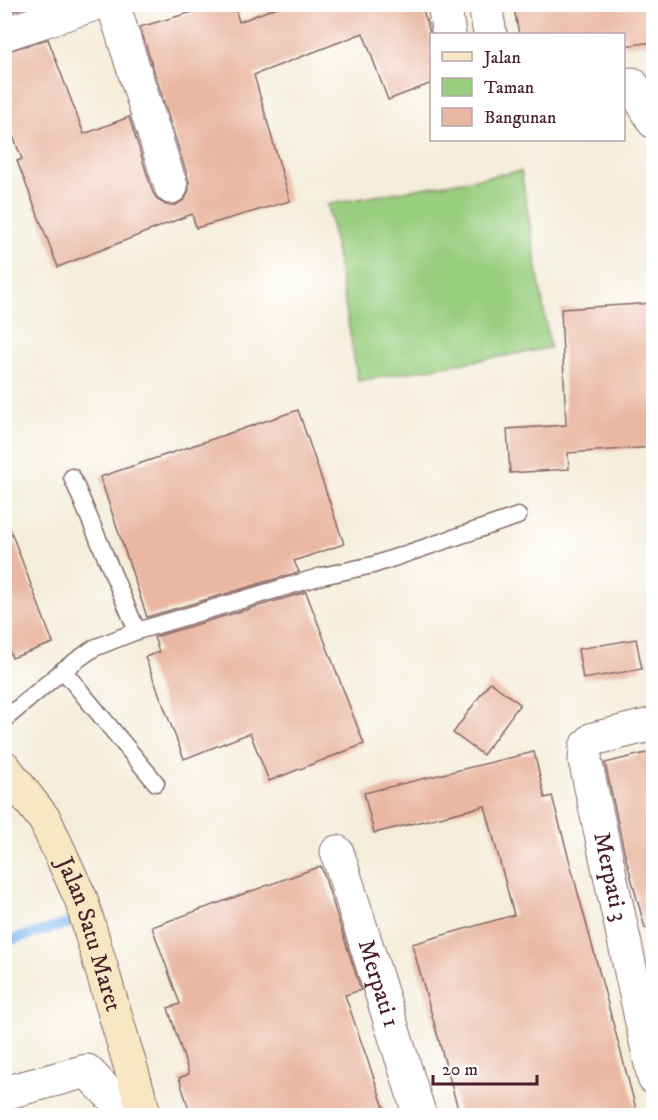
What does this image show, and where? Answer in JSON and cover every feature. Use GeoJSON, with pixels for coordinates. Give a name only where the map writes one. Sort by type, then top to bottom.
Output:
{"type":"FeatureCollection","features":[{"type":"Feature","properties":{"kind":"street"},"geometry":{"type":"LineString","coordinates":[[4,34],[95,4]]}},
{"type":"Feature","properties":{"kind":"street"},"geometry":{"type":"LineString","coordinates":[[113,4],[171,187]]}},
{"type":"Feature","properties":{"kind":"street"},"geometry":{"type":"LineString","coordinates":[[444,4],[449,33]]}},
{"type":"Feature","properties":{"kind":"street"},"geometry":{"type":"LineString","coordinates":[[485,4],[490,33]]}},
{"type":"Feature","properties":{"kind":"street"},"geometry":{"type":"LineString","coordinates":[[633,85],[654,122]]}},
{"type":"Feature","properties":{"kind":"street","name":"Merpati 3"},"geometry":{"type":"LineString","coordinates":[[654,724],[592,739],[586,747],[585,760],[654,1078]]}},
{"type":"Feature","properties":{"kind":"street","name":"Jalan Satu Maret"},"geometry":{"type":"LineString","coordinates":[[4,767],[45,820],[81,900],[146,1116]]}},
{"type":"Feature","properties":{"kind":"street","name":"Merpati 1"},"geometry":{"type":"LineString","coordinates":[[337,852],[420,1116]]}},
{"type":"Feature","properties":{"kind":"street"},"geometry":{"type":"LineString","coordinates":[[4,1093],[87,1071],[116,1101],[120,1116]]}},
{"type":"Feature","properties":{"kind":"lane"},"geometry":{"type":"LineString","coordinates":[[72,477],[137,631]]}},
{"type":"Feature","properties":{"kind":"lane"},"geometry":{"type":"LineString","coordinates":[[4,720],[63,670],[94,648],[137,631],[322,576],[373,565],[518,516]]}},
{"type":"Feature","properties":{"kind":"lane"},"geometry":{"type":"LineString","coordinates":[[63,670],[156,783]]}},
{"type":"Feature","properties":{"kind":"green space"},"geometry":{"type":"Polygon","coordinates":[[[521,171],[550,348],[358,381],[328,204],[521,171]]]}},
{"type":"Feature","properties":{"kind":"building"},"geometry":{"type":"Polygon","coordinates":[[[4,4],[34,4],[4,14],[4,4]]]}},
{"type":"Feature","properties":{"kind":"building"},"geometry":{"type":"Polygon","coordinates":[[[220,4],[234,4],[239,22],[285,4],[426,4],[423,10],[430,33],[430,84],[388,100],[363,33],[254,75],[290,201],[196,228],[192,214],[58,267],[17,161],[22,159],[4,113],[4,52],[48,39],[84,134],[129,117],[153,193],[166,205],[176,205],[185,199],[189,190],[189,181],[140,27],[220,4]]]}},
{"type":"Feature","properties":{"kind":"building"},"geometry":{"type":"Polygon","coordinates":[[[513,4],[654,4],[654,42],[625,46],[625,33],[519,33],[513,4]]]}},
{"type":"Feature","properties":{"kind":"building"},"geometry":{"type":"Polygon","coordinates":[[[654,303],[654,447],[568,453],[569,469],[510,473],[507,429],[566,425],[561,309],[654,303]]]}},
{"type":"Feature","properties":{"kind":"building"},"geometry":{"type":"Polygon","coordinates":[[[298,410],[344,544],[294,561],[299,572],[147,617],[100,477],[298,410]]]}},
{"type":"Feature","properties":{"kind":"building"},"geometry":{"type":"Polygon","coordinates":[[[4,521],[7,521],[53,643],[12,658],[4,638],[4,521]]]}},
{"type":"Feature","properties":{"kind":"building"},"geometry":{"type":"Polygon","coordinates":[[[306,592],[364,744],[269,781],[250,733],[184,759],[145,657],[159,652],[154,637],[306,592]]]}},
{"type":"Feature","properties":{"kind":"building"},"geometry":{"type":"Polygon","coordinates":[[[636,639],[642,669],[583,679],[578,649],[636,639]]]}},
{"type":"Feature","properties":{"kind":"building"},"geometry":{"type":"Polygon","coordinates":[[[490,682],[520,704],[483,755],[453,733],[490,682]]]}},
{"type":"Feature","properties":{"kind":"building"},"geometry":{"type":"Polygon","coordinates":[[[654,751],[654,927],[645,928],[625,855],[605,763],[654,751]]]}},
{"type":"Feature","properties":{"kind":"building"},"geometry":{"type":"Polygon","coordinates":[[[534,752],[545,798],[552,796],[638,1116],[460,1116],[412,944],[514,915],[485,806],[374,833],[364,793],[534,752]]]}},
{"type":"Feature","properties":{"kind":"building"},"geometry":{"type":"Polygon","coordinates":[[[321,866],[361,990],[345,995],[387,1116],[191,1116],[179,1078],[189,1074],[168,1008],[180,1004],[152,927],[321,866]]]}},
{"type":"Feature","properties":{"kind":"waterway"},"geometry":{"type":"LineString","coordinates":[[4,942],[70,923]]}}]}
